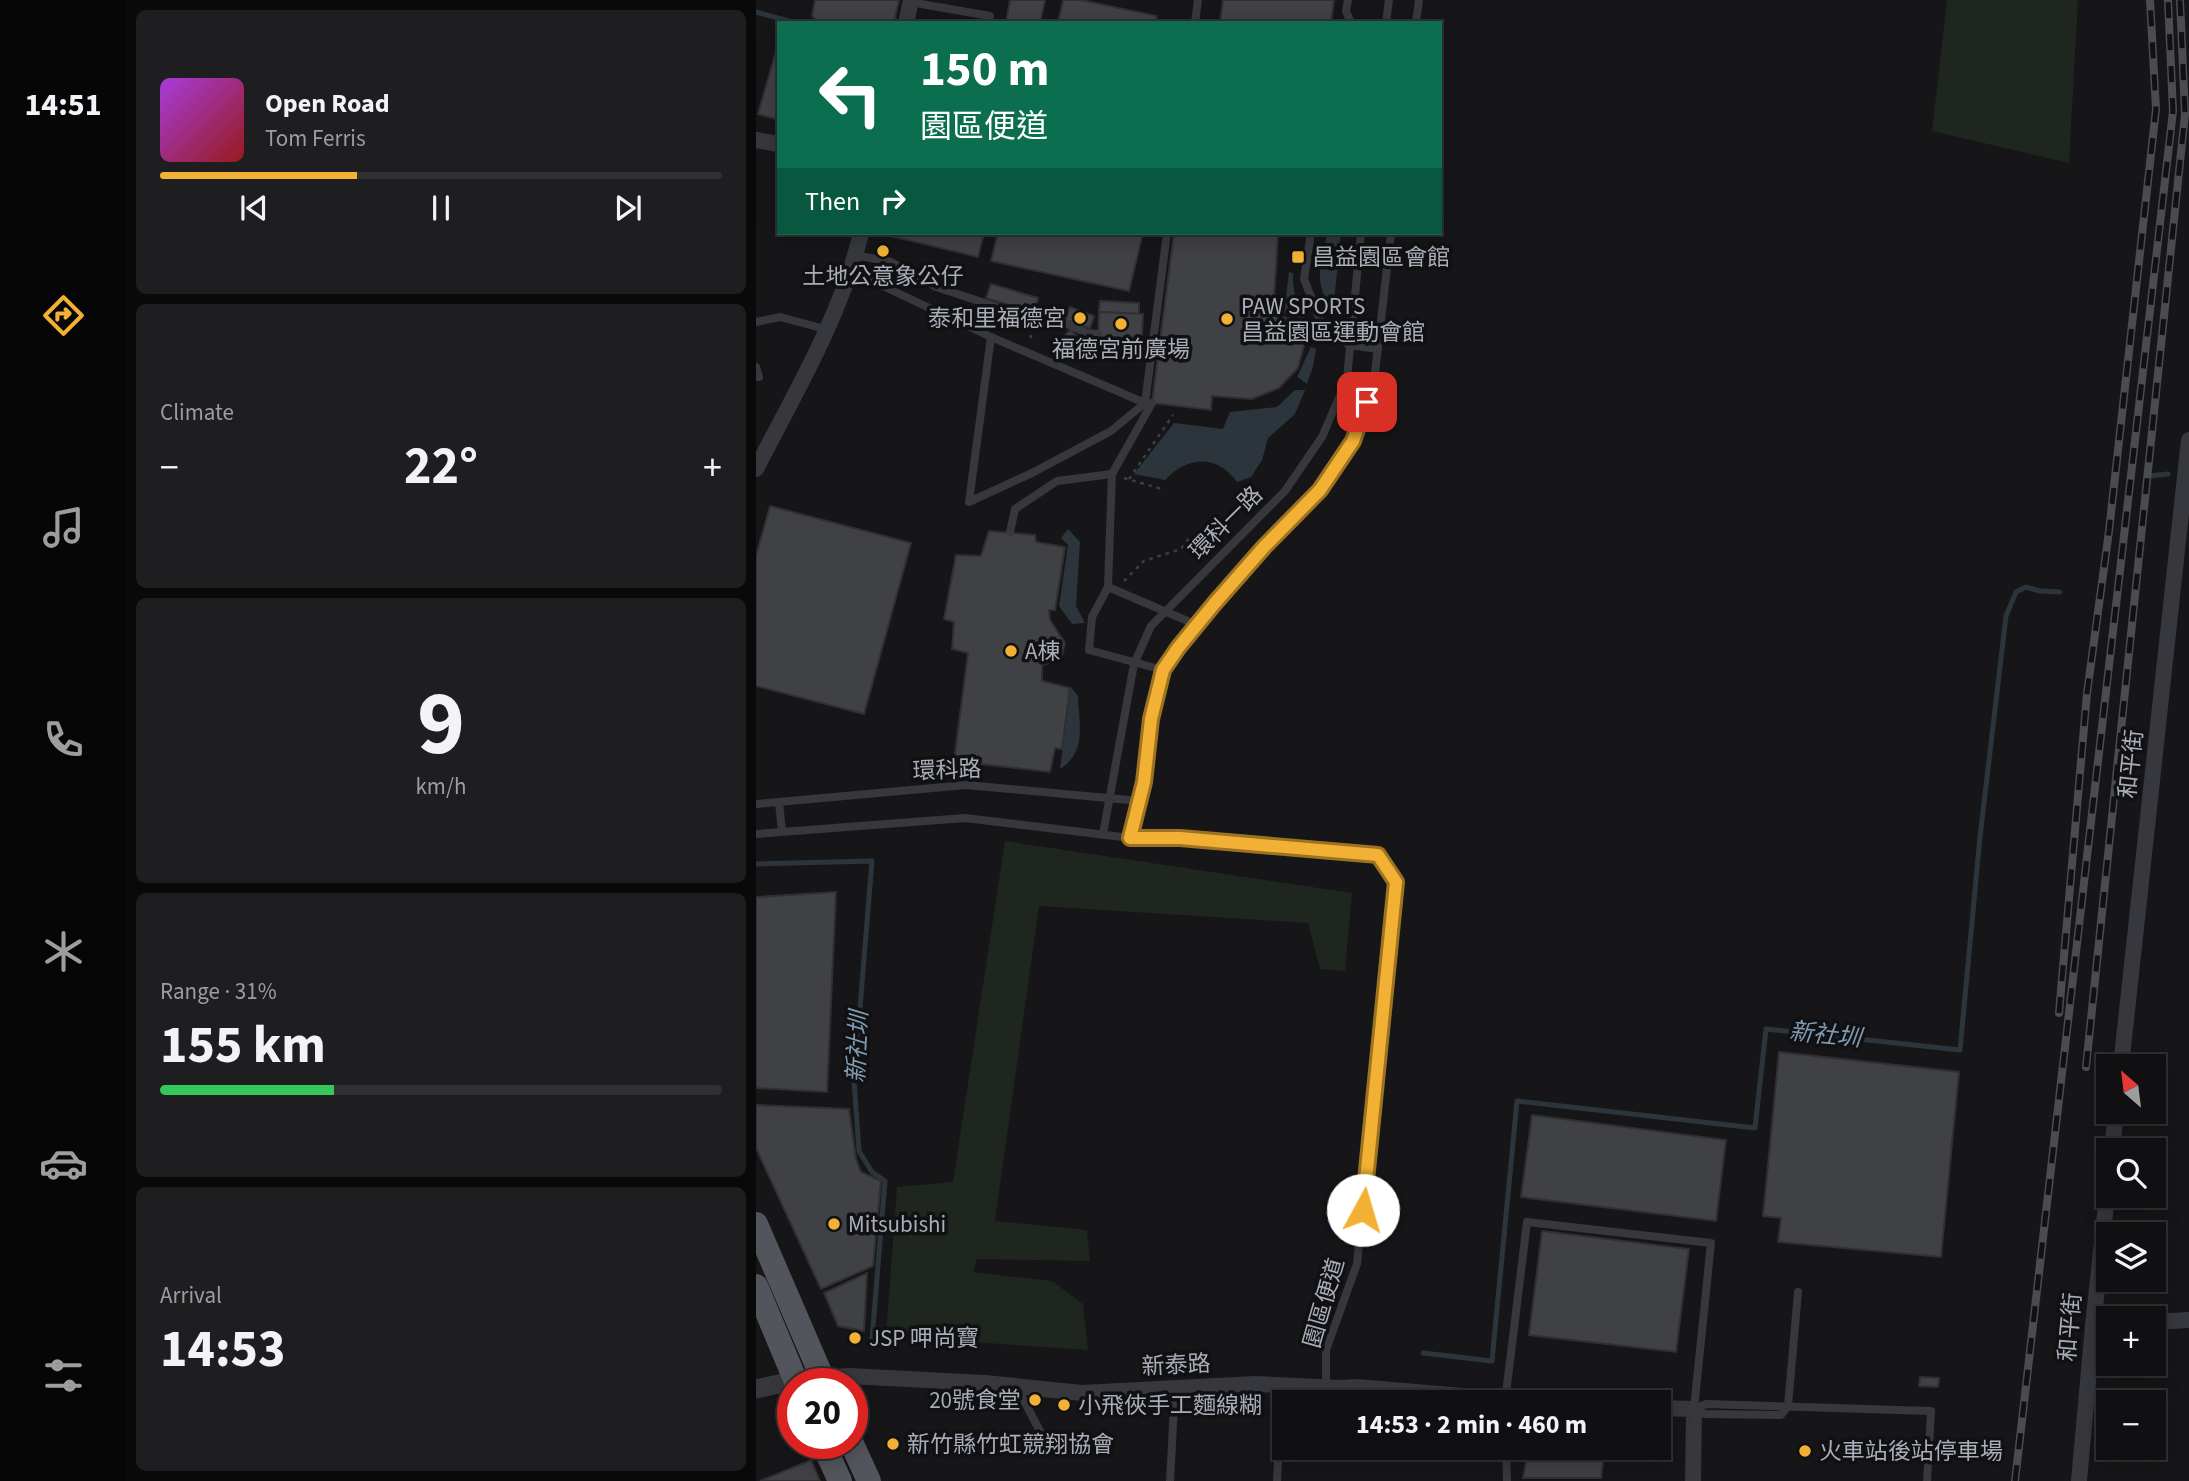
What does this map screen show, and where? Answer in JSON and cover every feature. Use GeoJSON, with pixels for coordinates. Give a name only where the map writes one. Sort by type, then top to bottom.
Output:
{"type":"FeatureCollection","features":[{"type":"Feature","properties":{"kind":"main road"},"geometry":{"type":"LineString","coordinates":[[756,1224],[817,1368]]}},
{"type":"Feature","properties":{"kind":"main road"},"geometry":{"type":"LineString","coordinates":[[756,1286],[791,1368]]}},
{"type":"Feature","properties":{"kind":"main road"},"geometry":{"type":"LineString","coordinates":[[830,1459],[840,1481]]}},
{"type":"Feature","properties":{"kind":"main road"},"geometry":{"type":"LineString","coordinates":[[859,1459],[869,1481]]}},
{"type":"Feature","properties":{"kind":"street"},"geometry":{"type":"LineString","coordinates":[[906,21],[911,1]]}},
{"type":"Feature","properties":{"kind":"street"},"geometry":{"type":"LineString","coordinates":[[756,140],[777,144]]}},
{"type":"Feature","properties":{"kind":"street"},"geometry":{"type":"LineString","coordinates":[[756,469],[825,329],[853,263],[860,235]]}},
{"type":"Feature","properties":{"kind":"street","name":"和平街"},"geometry":{"type":"LineString","coordinates":[[2122,1054],[2189,440]]}},
{"type":"Feature","properties":{"kind":"street","name":"和平街"},"geometry":{"type":"LineString","coordinates":[[2102,1306],[2107,1208]]}},
{"type":"Feature","properties":{"kind":"street"},"geometry":{"type":"LineString","coordinates":[[2166,1321],[2189,1320]]}},
{"type":"Feature","properties":{"kind":"street","name":"和平街"},"geometry":{"type":"LineString","coordinates":[[2079,1481],[2096,1360]]}},
{"type":"Feature","properties":{"kind":"street","name":"新泰路"},"geometry":{"type":"LineString","coordinates":[[868,1377],[1016,1386],[1082,1393],[1255,1384],[1389,1390]]}},
{"type":"Feature","properties":{"kind":"street"},"geometry":{"type":"LineString","coordinates":[[756,1389],[777,1385]]}},
{"type":"Feature","properties":{"kind":"street"},"geometry":{"type":"LineString","coordinates":[[1671,1408],[1694,1409],[1693,1481]]}},
{"type":"Feature","properties":{"kind":"lane"},"geometry":{"type":"LineString","coordinates":[[1195,21],[1198,0]]}},
{"type":"Feature","properties":{"kind":"lane"},"geometry":{"type":"LineString","coordinates":[[1348,0],[1346,11],[1350,21]]}},
{"type":"Feature","properties":{"kind":"lane"},"geometry":{"type":"LineString","coordinates":[[1386,21],[1389,0]]}},
{"type":"Feature","properties":{"kind":"lane"},"geometry":{"type":"LineString","coordinates":[[1416,21],[1419,0]]}},
{"type":"Feature","properties":{"kind":"lane"},"geometry":{"type":"LineString","coordinates":[[911,1],[990,16]]}},
{"type":"Feature","properties":{"kind":"lane"},"geometry":{"type":"LineString","coordinates":[[1163,670],[1089,650],[1092,617],[1108,587],[1112,474],[1148,403],[1167,235]]}},
{"type":"Feature","properties":{"kind":"lane"},"geometry":{"type":"LineString","coordinates":[[1311,235],[1304,279],[1322,325],[1349,345],[1378,349]]}},
{"type":"Feature","properties":{"kind":"lane","name":"環科一路"},"geometry":{"type":"LineString","coordinates":[[1103,834],[1134,664],[1151,626],[1285,491],[1322,437],[1347,379],[1361,235]]}},
{"type":"Feature","properties":{"kind":"lane","name":"環科一路"},"geometry":{"type":"LineString","coordinates":[[1130,838],[1140,802],[1151,719],[1163,670],[1197,625],[1264,547],[1320,490],[1353,441],[1374,382],[1391,235]]}},
{"type":"Feature","properties":{"kind":"lane"},"geometry":{"type":"LineString","coordinates":[[853,263],[891,262],[936,287],[1018,314],[1054,318],[1087,333],[1098,334]]}},
{"type":"Feature","properties":{"kind":"lane"},"geometry":{"type":"LineString","coordinates":[[853,263],[991,337],[1148,403]]}},
{"type":"Feature","properties":{"kind":"lane"},"geometry":{"type":"LineString","coordinates":[[756,322],[780,317],[825,329]]}},
{"type":"Feature","properties":{"kind":"lane"},"geometry":{"type":"LineString","coordinates":[[991,337],[969,502],[1032,473],[1111,431],[1148,403]]}},
{"type":"Feature","properties":{"kind":"lane"},"geometry":{"type":"LineString","coordinates":[[756,367],[759,377]]}},
{"type":"Feature","properties":{"kind":"lane"},"geometry":{"type":"LineString","coordinates":[[1010,533],[1015,509],[1057,481],[1112,474]]}},
{"type":"Feature","properties":{"kind":"lane"},"geometry":{"type":"LineString","coordinates":[[1108,587],[1197,625]]}},
{"type":"Feature","properties":{"kind":"lane","name":"環科路"},"geometry":{"type":"LineString","coordinates":[[756,804],[966,785],[1140,802]]}},
{"type":"Feature","properties":{"kind":"lane"},"geometry":{"type":"LineString","coordinates":[[779,802],[782,832]]}},
{"type":"Feature","properties":{"kind":"lane"},"geometry":{"type":"LineString","coordinates":[[756,834],[965,818],[1130,838]]}},
{"type":"Feature","properties":{"kind":"lane","name":"園區便道"},"geometry":{"type":"LineString","coordinates":[[1130,838],[1180,838],[1378,855],[1396,882],[1357,1264],[1326,1350],[1326,1388]]}},
{"type":"Feature","properties":{"kind":"lane"},"geometry":{"type":"LineString","coordinates":[[1506,1390],[1527,1222],[1712,1243],[1694,1409],[1706,1404],[1931,1411],[1927,1481]]}},
{"type":"Feature","properties":{"kind":"lane"},"geometry":{"type":"LineString","coordinates":[[1788,1406],[1798,1292]]}},
{"type":"Feature","properties":{"kind":"lane"},"geometry":{"type":"LineString","coordinates":[[1016,1386],[1048,1446]]}},
{"type":"Feature","properties":{"kind":"lane"},"geometry":{"type":"LineString","coordinates":[[1170,1481],[1175,1388]]}},
{"type":"Feature","properties":{"kind":"lane"},"geometry":{"type":"LineString","coordinates":[[1506,1460],[1507,1481]]}},
{"type":"Feature","properties":{"kind":"lane"},"geometry":{"type":"LineString","coordinates":[[1278,1461],[1278,1481]]}},
{"type":"Feature","properties":{"kind":"path"},"geometry":{"type":"LineString","coordinates":[[1129,479],[1173,415]]}},
{"type":"Feature","properties":{"kind":"path"},"geometry":{"type":"LineString","coordinates":[[1108,587],[1125,581],[1144,561],[1181,549],[1191,536]]}},
{"type":"Feature","properties":{"kind":"shaded area"},"geometry":{"type":"Polygon","coordinates":[[[1947,0],[2078,0],[2069,163],[1932,131],[1947,0]]]}},
{"type":"Feature","properties":{"kind":"shaded area"},"geometry":{"type":"Polygon","coordinates":[[[1327,235],[1341,235],[1333,311],[1322,291],[1321,264],[1327,235]]]}},
{"type":"Feature","properties":{"kind":"shaded area"},"geometry":{"type":"Polygon","coordinates":[[[1289,272],[1293,273],[1296,297],[1306,319],[1284,313],[1289,272]]]}},
{"type":"Feature","properties":{"kind":"shaded area"},"geometry":{"type":"Polygon","coordinates":[[[1311,347],[1316,349],[1307,384],[1297,377],[1311,347]]]}},
{"type":"Feature","properties":{"kind":"shaded area"},"geometry":{"type":"Polygon","coordinates":[[[1295,390],[1305,390],[1295,414],[1268,438],[1262,460],[1251,477],[1237,482],[1220,467],[1202,462],[1183,466],[1165,480],[1134,474],[1174,423],[1223,429],[1230,412],[1277,407],[1295,390]]]}},
{"type":"Feature","properties":{"kind":"shaded area"},"geometry":{"type":"Polygon","coordinates":[[[1068,529],[1080,542],[1076,606],[1085,623],[1072,624],[1059,606],[1068,545],[1061,538],[1068,529]]]}},
{"type":"Feature","properties":{"kind":"shaded area"},"geometry":{"type":"Polygon","coordinates":[[[1071,687],[1078,696],[1080,737],[1069,762],[1060,769],[1071,687]]]}},
{"type":"Feature","properties":{"kind":"shaded area"},"geometry":{"type":"Polygon","coordinates":[[[1005,841],[1352,893],[1345,971],[1320,969],[1308,923],[1039,906],[995,1221],[1087,1230],[1090,1261],[977,1259],[973,1272],[1052,1281],[1083,1304],[1088,1350],[886,1336],[897,1187],[953,1182],[1005,841]]]}},
{"type":"Feature","properties":{"kind":"building"},"geometry":{"type":"Polygon","coordinates":[[[815,0],[899,0],[894,21],[817,21],[812,16],[815,0]]]}},
{"type":"Feature","properties":{"kind":"building"},"geometry":{"type":"Polygon","coordinates":[[[1010,0],[1045,0],[1040,21],[1006,21],[1010,0]]]}},
{"type":"Feature","properties":{"kind":"building"},"geometry":{"type":"Polygon","coordinates":[[[1063,0],[1081,0],[1157,16],[1156,21],[1058,21],[1063,0]]]}},
{"type":"Feature","properties":{"kind":"building"},"geometry":{"type":"Polygon","coordinates":[[[1223,0],[1334,0],[1331,21],[1220,21],[1223,0]]]}},
{"type":"Feature","properties":{"kind":"building"},"geometry":{"type":"Polygon","coordinates":[[[777,48],[777,119],[758,114],[777,48]]]}},
{"type":"Feature","properties":{"kind":"building"},"geometry":{"type":"Polygon","coordinates":[[[886,235],[984,235],[978,257],[886,235]]]}},
{"type":"Feature","properties":{"kind":"building"},"geometry":{"type":"Polygon","coordinates":[[[998,235],[1143,235],[1129,291],[991,261],[998,235]]]}},
{"type":"Feature","properties":{"kind":"building","name":"PAW SPORTS 昌益園區運動會館"},"geometry":{"type":"Polygon","coordinates":[[[1174,235],[1278,235],[1273,315],[1310,323],[1298,368],[1279,388],[1252,399],[1212,396],[1211,410],[1152,403],[1174,235]]]}},
{"type":"Feature","properties":{"kind":"building"},"geometry":{"type":"Polygon","coordinates":[[[991,284],[1038,298],[1034,312],[986,298],[991,284]]]}},
{"type":"Feature","properties":{"kind":"building"},"geometry":{"type":"Polygon","coordinates":[[[1100,301],[1139,303],[1139,314],[1099,312],[1100,301]]]}},
{"type":"Feature","properties":{"kind":"building","name":"泰和里福德宮"},"geometry":{"type":"Polygon","coordinates":[[[1070,307],[1094,316],[1090,328],[1065,320],[1070,307]]]}},
{"type":"Feature","properties":{"kind":"building","name":"福德宮前廣場"},"geometry":{"type":"Polygon","coordinates":[[[1099,312],[1143,314],[1142,335],[1123,340],[1098,338],[1099,312]]]}},
{"type":"Feature","properties":{"kind":"building"},"geometry":{"type":"Polygon","coordinates":[[[1070,330],[1080,339],[1071,349],[1061,340],[1070,330]]]}},
{"type":"Feature","properties":{"kind":"building"},"geometry":{"type":"Polygon","coordinates":[[[1098,338],[1123,340],[1122,355],[1098,355],[1098,338]]]}},
{"type":"Feature","properties":{"kind":"building"},"geometry":{"type":"Polygon","coordinates":[[[770,506],[911,543],[864,714],[756,686],[756,556],[770,506]]]}},
{"type":"Feature","properties":{"kind":"building","name":"A棟"},"geometry":{"type":"Polygon","coordinates":[[[989,531],[1035,535],[1036,542],[1065,547],[1055,610],[1049,610],[1050,620],[1065,643],[1062,655],[1042,665],[1042,681],[1070,688],[1062,749],[1055,748],[1050,772],[954,761],[968,653],[952,649],[954,622],[944,619],[956,555],[981,556],[989,531]]]}},
{"type":"Feature","properties":{"kind":"building"},"geometry":{"type":"Polygon","coordinates":[[[836,892],[827,1092],[756,1088],[756,897],[836,892]]]}},
{"type":"Feature","properties":{"kind":"building"},"geometry":{"type":"Polygon","coordinates":[[[1779,1052],[1959,1072],[1941,1257],[1778,1242],[1781,1218],[1763,1216],[1779,1052]]]}},
{"type":"Feature","properties":{"kind":"building","name":"Mitsubishi"},"geometry":{"type":"Polygon","coordinates":[[[756,1105],[849,1109],[856,1159],[861,1172],[881,1181],[873,1266],[821,1289],[756,1148],[756,1105]]]}},
{"type":"Feature","properties":{"kind":"building"},"geometry":{"type":"Polygon","coordinates":[[[1532,1115],[1726,1140],[1716,1221],[1521,1197],[1532,1115]]]}},
{"type":"Feature","properties":{"kind":"building"},"geometry":{"type":"Polygon","coordinates":[[[1542,1231],[1689,1249],[1676,1352],[1529,1335],[1542,1231]]]}},
{"type":"Feature","properties":{"kind":"building"},"geometry":{"type":"Polygon","coordinates":[[[867,1273],[864,1331],[838,1326],[824,1293],[867,1273]]]}},
{"type":"Feature","properties":{"kind":"building"},"geometry":{"type":"Polygon","coordinates":[[[1920,1377],[1939,1378],[1938,1387],[1919,1386],[1920,1377]]]}},
{"type":"Feature","properties":{"kind":"building"},"geometry":{"type":"Polygon","coordinates":[[[811,1460],[820,1481],[760,1481],[811,1460]]]}},
{"type":"Feature","properties":{"kind":"building"},"geometry":{"type":"Polygon","coordinates":[[[1526,1460],[1603,1460],[1601,1478],[1523,1478],[1526,1460]]]}},
{"type":"Feature","properties":{"kind":"waterway"},"geometry":{"type":"LineString","coordinates":[[756,12],[789,21]]}},
{"type":"Feature","properties":{"kind":"waterway"},"geometry":{"type":"LineString","coordinates":[[1077,349],[1092,356]]}},
{"type":"Feature","properties":{"kind":"waterway","name":"新社圳"},"geometry":{"type":"LineString","coordinates":[[2149,476],[2168,474]]}},
{"type":"Feature","properties":{"kind":"waterway","name":"新社圳"},"geometry":{"type":"LineString","coordinates":[[1423,1353],[1492,1361],[1517,1101],[1755,1128],[1766,1029],[1960,1050],[1980,837],[2006,616],[2016,592],[2026,587],[2060,592]]}},
{"type":"Feature","properties":{"kind":"waterway","name":"新社圳"},"geometry":{"type":"LineString","coordinates":[[756,864],[872,861],[854,1081],[859,1151],[872,1172],[885,1181],[872,1339]]}},
{"type":"Feature","properties":{"kind":"railway"},"geometry":{"type":"LineString","coordinates":[[2059,1013],[2087,693],[2109,531],[2156,109],[2150,0]]}},
{"type":"Feature","properties":{"kind":"railway"},"geometry":{"type":"LineString","coordinates":[[2015,1481],[2173,111],[2168,0]]}},
{"type":"Feature","properties":{"kind":"railway"},"geometry":{"type":"LineString","coordinates":[[2086,1067],[2185,114],[2180,0]]}},
{"type":"Feature","properties":{"kind":"place","name":"土地公意象公仔"},"geometry":{"type":"Point","coordinates":[883,251]}},
{"type":"Feature","properties":{"kind":"place","name":"昌益園區會館"},"geometry":{"type":"Point","coordinates":[1298,257]}},
{"type":"Feature","properties":{"kind":"place","name":"泰和里福德宮"},"geometry":{"type":"Point","coordinates":[1080,318]}},
{"type":"Feature","properties":{"kind":"place","name":"PAW SPORTS 昌益園區運動會館"},"geometry":{"type":"Point","coordinates":[1227,319]}},
{"type":"Feature","properties":{"kind":"place","name":"福德宮前廣場"},"geometry":{"type":"Point","coordinates":[1121,324]}},
{"type":"Feature","properties":{"kind":"place","name":"A棟"},"geometry":{"type":"Point","coordinates":[1011,651]}},
{"type":"Feature","properties":{"kind":"place","name":"Mitsubishi"},"geometry":{"type":"Point","coordinates":[834,1224]}},
{"type":"Feature","properties":{"kind":"place","name":"JSP 呷尚寶"},"geometry":{"type":"Point","coordinates":[855,1338]}},
{"type":"Feature","properties":{"kind":"place","name":"20號食堂"},"geometry":{"type":"Point","coordinates":[1035,1400]}},
{"type":"Feature","properties":{"kind":"place","name":"小飛俠手工麵線糊"},"geometry":{"type":"Point","coordinates":[1064,1405]}},
{"type":"Feature","properties":{"kind":"place","name":"新竹縣竹虹競翔協會"},"geometry":{"type":"Point","coordinates":[893,1444]}},
{"type":"Feature","properties":{"kind":"place","name":"火車站後站停車場"},"geometry":{"type":"Point","coordinates":[1805,1451]}},
{"type":"Feature","properties":{"kind":"route"},"geometry":{"type":"LineString","coordinates":[[1363,1210],[1396,882],[1378,855],[1180,838],[1130,838],[1144,782],[1151,719],[1163,670],[1214,604],[1264,547],[1320,490],[1353,441],[1367,402]]}}]}
